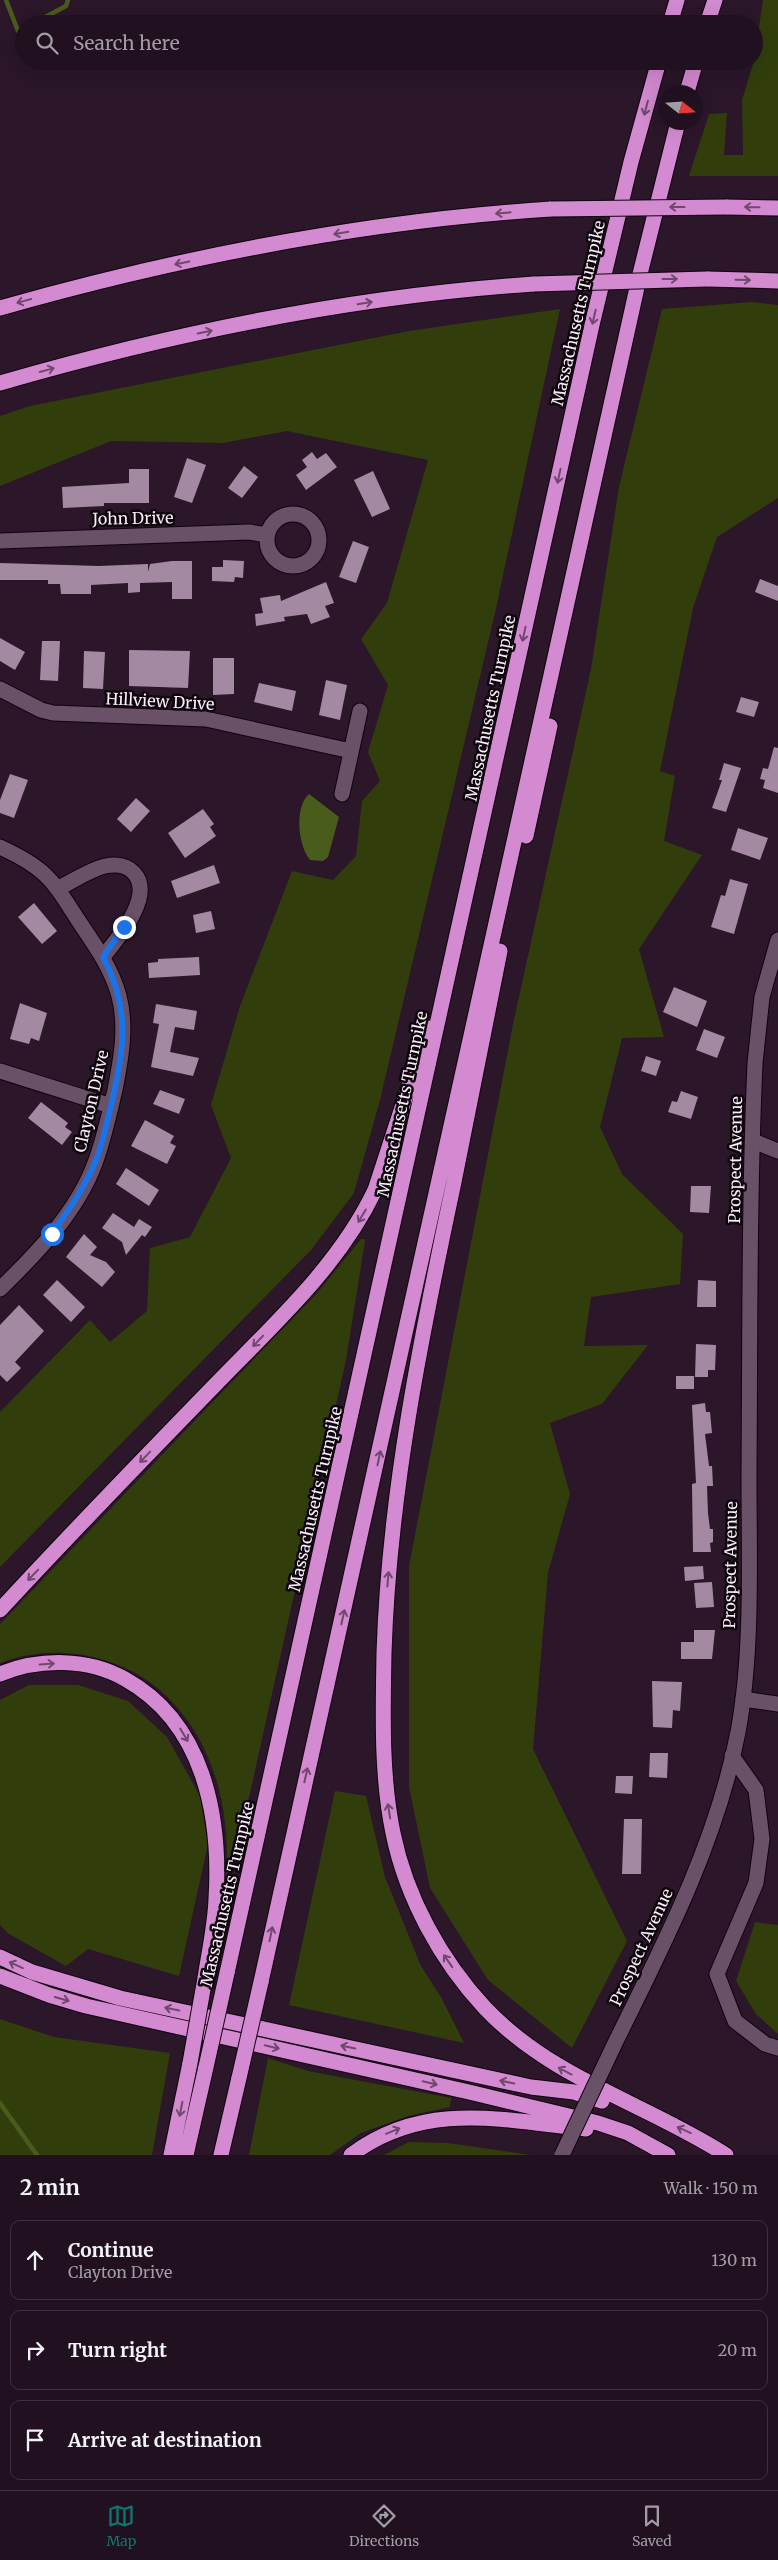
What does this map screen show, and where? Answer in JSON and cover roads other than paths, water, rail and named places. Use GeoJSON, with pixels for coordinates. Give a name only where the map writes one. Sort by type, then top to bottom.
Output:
{"type":"FeatureCollection","features":[{"type":"Feature","properties":{"kind":"highway"},"geometry":{"type":"LineString","coordinates":[[673,15],[677,0]]}},
{"type":"Feature","properties":{"kind":"highway"},"geometry":{"type":"LineString","coordinates":[[710,15],[715,0]]}},
{"type":"Feature","properties":{"kind":"highway","name":"Massachusetts Turnpike"},"geometry":{"type":"LineString","coordinates":[[186,2155],[592,325],[631,162],[657,70]]}},
{"type":"Feature","properties":{"kind":"highway"},"geometry":{"type":"LineString","coordinates":[[689,85],[693,70]]}},
{"type":"Feature","properties":{"kind":"highway"},"geometry":{"type":"LineString","coordinates":[[221,2155],[240,2078],[642,265],[676,130]]}},
{"type":"Feature","properties":{"kind":"highway"},"geometry":{"type":"LineString","coordinates":[[0,308],[138,273],[297,240],[470,216],[551,209],[778,208]]}},
{"type":"Feature","properties":{"kind":"highway"},"geometry":{"type":"LineString","coordinates":[[0,384],[140,346],[260,321],[428,294],[534,284],[707,279],[778,281]]}},
{"type":"Feature","properties":{"kind":"highway"},"geometry":{"type":"LineString","coordinates":[[565,611],[554,700],[542,770],[505,926],[434,1274],[409,1414],[396,1503],[387,1593],[384,1675],[385,1759],[389,1807],[402,1866],[427,1925],[463,1982],[490,2013],[531,2049],[556,2066],[640,2110],[696,2136],[726,2155]]}},
{"type":"Feature","properties":{"kind":"highway"},"geometry":{"type":"LineString","coordinates":[[0,1610],[278,1320],[348,1238],[364,1213],[384,1165],[457,938]]}},
{"type":"Feature","properties":{"kind":"highway"},"geometry":{"type":"LineString","coordinates":[[0,1674],[46,1663],[74,1664],[102,1669],[118,1676],[149,1695],[182,1730],[192,1749],[206,1788],[216,1837],[216,1900],[205,1978],[172,2155]]}},
{"type":"Feature","properties":{"kind":"highway"},"geometry":{"type":"LineString","coordinates":[[0,1957],[32,1972],[120,1998],[531,2087],[574,2092],[640,2110]]}},
{"type":"Feature","properties":{"kind":"highway"},"geometry":{"type":"LineString","coordinates":[[0,1976],[49,1995],[86,2006],[469,2092],[598,2124],[628,2133],[668,2155]]}},
{"type":"Feature","properties":{"kind":"highway"},"geometry":{"type":"LineString","coordinates":[[351,2155],[374,2140],[398,2128],[450,2118],[491,2118],[628,2133]]}},
{"type":"Feature","properties":{"kind":"street","name":"John Drive"},"geometry":{"type":"LineString","coordinates":[[0,541],[249,532],[267,535]]}},
{"type":"Feature","properties":{"kind":"street","name":"Hillview Drive"},"geometry":{"type":"LineString","coordinates":[[0,689],[41,710],[53,713],[206,719],[351,751]]}},
{"type":"Feature","properties":{"kind":"street"},"geometry":{"type":"LineString","coordinates":[[342,794],[360,711]]}},
{"type":"Feature","properties":{"kind":"street","name":"Clayton Drive"},"geometry":{"type":"LineString","coordinates":[[0,847],[36,866],[59,888],[103,957],[119,995],[123,1023],[119,1072],[94,1165],[82,1189],[52,1234],[0,1289]]}},
{"type":"Feature","properties":{"kind":"street"},"geometry":{"type":"LineString","coordinates":[[59,888],[96,869],[112,865],[126,867],[137,876],[141,892],[138,903],[103,957]]}},
{"type":"Feature","properties":{"kind":"street","name":"Prospect Avenue"},"geometry":{"type":"LineString","coordinates":[[562,2155],[695,1870],[722,1798],[743,1698],[749,1550],[754,1072],[759,1019],[778,940]]}},
{"type":"Feature","properties":{"kind":"street"},"geometry":{"type":"LineString","coordinates":[[0,1071],[111,1106]]}},
{"type":"Feature","properties":{"kind":"street"},"geometry":{"type":"LineString","coordinates":[[753,1141],[778,1151]]}},
{"type":"Feature","properties":{"kind":"street"},"geometry":{"type":"LineString","coordinates":[[743,1698],[778,1704]]}},
{"type":"Feature","properties":{"kind":"street"},"geometry":{"type":"LineString","coordinates":[[732,1756],[756,1790],[762,1839],[756,1883],[717,1974],[735,2021],[765,2044],[778,2048]]}},
{"type":"Feature","properties":{"kind":"waterway"},"geometry":{"type":"LineString","coordinates":[[6,0],[15,23]]}},
{"type":"Feature","properties":{"kind":"waterway"},"geometry":{"type":"LineString","coordinates":[[49,15],[66,6],[68,0]]}},
{"type":"Feature","properties":{"kind":"waterway"},"geometry":{"type":"LineString","coordinates":[[0,2103],[37,2155]]}}]}
